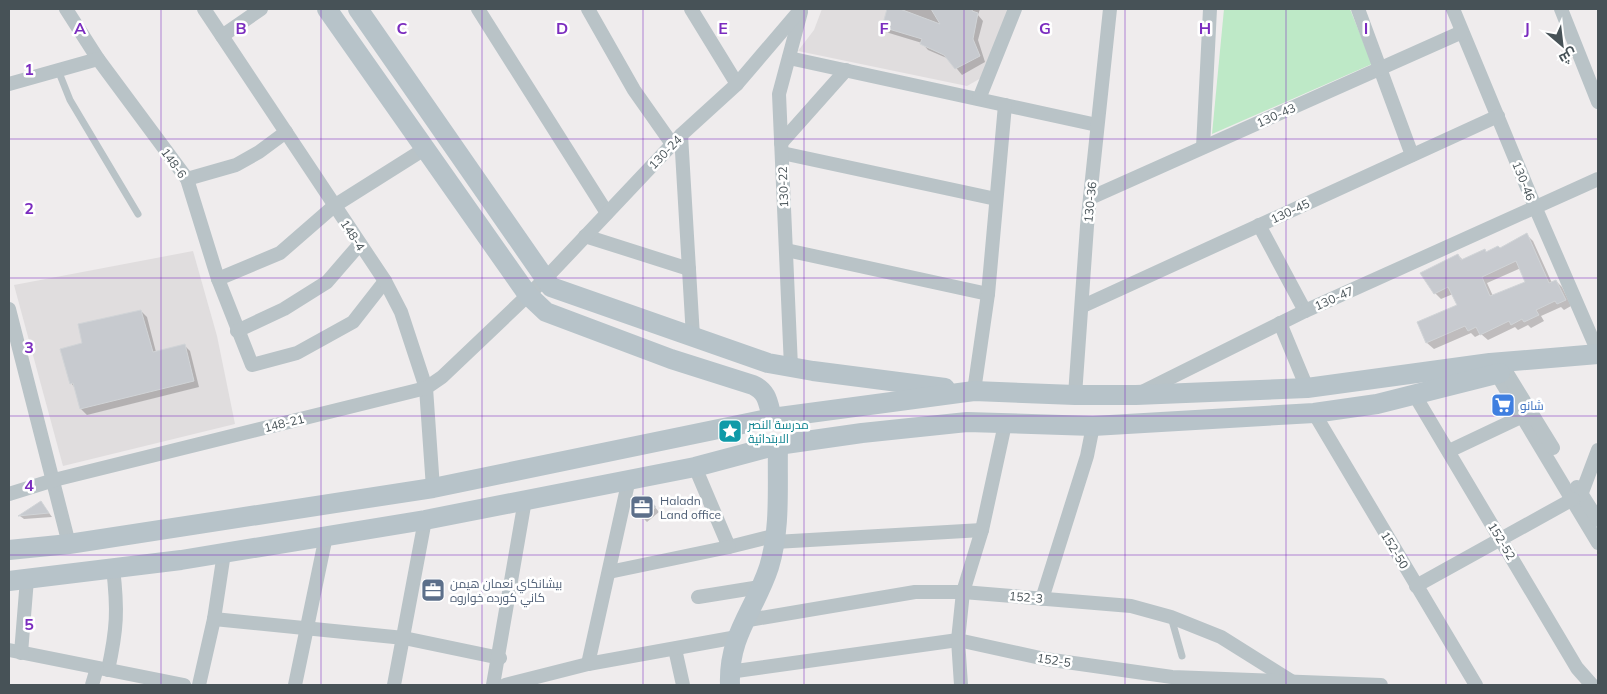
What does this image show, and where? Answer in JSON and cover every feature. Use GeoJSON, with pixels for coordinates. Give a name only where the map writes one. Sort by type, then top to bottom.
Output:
{"type":"FeatureCollection","features":[{"type":"Feature","properties":{"kind":"main road"},"geometry":{"type":"LineString","coordinates":[[327,9],[528,296],[546,312],[671,359],[763,389],[770,405],[772,418]]}},
{"type":"Feature","properties":{"kind":"main road"},"geometry":{"type":"LineString","coordinates":[[358,9],[551,287],[768,363],[974,391],[1075,395],[1136,395],[1307,388],[1498,368],[1544,359],[1598,353]]}},
{"type":"Feature","properties":{"kind":"main road"},"geometry":{"type":"LineString","coordinates":[[18,580],[181,560],[425,520],[695,466],[778,446],[862,432],[967,422],[1093,426],[1314,414],[1377,404],[1498,368]]}},
{"type":"Feature","properties":{"kind":"main road"},"geometry":{"type":"LineString","coordinates":[[9,550],[69,544],[433,488],[772,418],[974,391]]}},
{"type":"Feature","properties":{"kind":"main road"},"geometry":{"type":"LineString","coordinates":[[729,679],[740,629],[768,569],[776,539],[778,446]]}},
{"type":"Feature","properties":{"kind":"main road"},"geometry":{"type":"LineString","coordinates":[[565,461],[569,491]]}},
{"type":"Feature","properties":{"kind":"street","name":"148-6"},"geometry":{"type":"LineString","coordinates":[[66,9],[98,59],[187,178],[218,279],[252,365],[297,353],[353,322],[385,281]]}},
{"type":"Feature","properties":{"kind":"street","name":"148-4"},"geometry":{"type":"LineString","coordinates":[[204,9],[359,245],[385,281],[401,312],[426,388],[433,488]]}},
{"type":"Feature","properties":{"kind":"street"},"geometry":{"type":"LineString","coordinates":[[222,36],[261,9]]}},
{"type":"Feature","properties":{"kind":"street"},"geometry":{"type":"LineString","coordinates":[[478,9],[607,213]]}},
{"type":"Feature","properties":{"kind":"street"},"geometry":{"type":"LineString","coordinates":[[588,9],[634,90],[676,140],[689,269],[693,337]]}},
{"type":"Feature","properties":{"kind":"street"},"geometry":{"type":"LineString","coordinates":[[691,9],[737,84]]}},
{"type":"Feature","properties":{"kind":"street","name":"130-24"},"geometry":{"type":"LineString","coordinates":[[528,296],[676,140],[737,84],[802,9]]}},
{"type":"Feature","properties":{"kind":"street","name":"130-22"},"geometry":{"type":"LineString","coordinates":[[791,367],[779,94],[802,9]]}},
{"type":"Feature","properties":{"kind":"street"},"geometry":{"type":"LineString","coordinates":[[979,99],[1015,9]]}},
{"type":"Feature","properties":{"kind":"street","name":"130-36"},"geometry":{"type":"LineString","coordinates":[[1075,395],[1090,198],[1110,9]]}},
{"type":"Feature","properties":{"kind":"street"},"geometry":{"type":"LineString","coordinates":[[1203,148],[1210,9]]}},
{"type":"Feature","properties":{"kind":"street"},"geometry":{"type":"LineString","coordinates":[[1358,9],[1382,69],[1412,155]]}},
{"type":"Feature","properties":{"kind":"street"},"geometry":{"type":"LineString","coordinates":[[1561,9],[1598,102]]}},
{"type":"Feature","properties":{"kind":"street","name":"130-46"},"geometry":{"type":"LineString","coordinates":[[1456,10],[1462,32],[1598,353]]}},
{"type":"Feature","properties":{"kind":"street","name":"130-43"},"geometry":{"type":"LineString","coordinates":[[1090,198],[1462,32]]}},
{"type":"Feature","properties":{"kind":"street"},"geometry":{"type":"LineString","coordinates":[[789,58],[1097,125]]}},
{"type":"Feature","properties":{"kind":"street"},"geometry":{"type":"LineString","coordinates":[[9,84],[98,59]]}},
{"type":"Feature","properties":{"kind":"street"},"geometry":{"type":"LineString","coordinates":[[846,70],[781,148],[996,199]]}},
{"type":"Feature","properties":{"kind":"street"},"geometry":{"type":"LineString","coordinates":[[974,391],[988,294],[1005,105]]}},
{"type":"Feature","properties":{"kind":"street","name":"130-45"},"geometry":{"type":"LineString","coordinates":[[1083,306],[1498,116]]}},
{"type":"Feature","properties":{"kind":"street"},"geometry":{"type":"LineString","coordinates":[[187,178],[236,165],[259,152],[286,132]]}},
{"type":"Feature","properties":{"kind":"street"},"geometry":{"type":"LineString","coordinates":[[218,279],[280,253],[334,206],[426,148]]}},
{"type":"Feature","properties":{"kind":"street","name":"130-47"},"geometry":{"type":"LineString","coordinates":[[1136,395],[1305,311],[1536,209],[1598,179]]}},
{"type":"Feature","properties":{"kind":"street"},"geometry":{"type":"LineString","coordinates":[[1258,225],[1305,311]]}},
{"type":"Feature","properties":{"kind":"street"},"geometry":{"type":"LineString","coordinates":[[585,236],[689,269]]}},
{"type":"Feature","properties":{"kind":"street"},"geometry":{"type":"LineString","coordinates":[[237,331],[284,309],[327,282],[359,245]]}},
{"type":"Feature","properties":{"kind":"street"},"geometry":{"type":"LineString","coordinates":[[786,250],[988,294]]}},
{"type":"Feature","properties":{"kind":"street","name":"148-21"},"geometry":{"type":"LineString","coordinates":[[9,494],[54,480],[426,388],[442,377],[528,296]]}},
{"type":"Feature","properties":{"kind":"street"},"geometry":{"type":"LineString","coordinates":[[9,309],[15,357],[54,480],[69,544]]}},
{"type":"Feature","properties":{"kind":"street"},"geometry":{"type":"LineString","coordinates":[[1280,323],[1307,388]]}},
{"type":"Feature","properties":{"kind":"street"},"geometry":{"type":"LineString","coordinates":[[1498,368],[1523,416],[1577,497],[1598,520]]}},
{"type":"Feature","properties":{"kind":"street"},"geometry":{"type":"LineString","coordinates":[[1498,368],[1577,497],[1598,543]]}},
{"type":"Feature","properties":{"kind":"street","name":"152-52"},"geometry":{"type":"LineString","coordinates":[[1414,394],[1577,668],[1592,685]]}},
{"type":"Feature","properties":{"kind":"street","name":"152-50"},"geometry":{"type":"LineString","coordinates":[[1314,414],[1476,685]]}},
{"type":"Feature","properties":{"kind":"street"},"geometry":{"type":"LineString","coordinates":[[1449,451],[1523,416]]}},
{"type":"Feature","properties":{"kind":"street"},"geometry":{"type":"LineString","coordinates":[[961,685],[958,640],[963,592],[982,530],[1004,424]]}},
{"type":"Feature","properties":{"kind":"street"},"geometry":{"type":"LineString","coordinates":[[1042,599],[1087,456],[1093,426]]}},
{"type":"Feature","properties":{"kind":"street"},"geometry":{"type":"LineString","coordinates":[[1416,586],[1500,537],[1577,497],[1598,450]]}},
{"type":"Feature","properties":{"kind":"street"},"geometry":{"type":"LineString","coordinates":[[695,466],[729,547]]}},
{"type":"Feature","properties":{"kind":"street"},"geometry":{"type":"LineString","coordinates":[[588,664],[629,479]]}},
{"type":"Feature","properties":{"kind":"street"},"geometry":{"type":"LineString","coordinates":[[493,685],[500,658],[525,500]]}},
{"type":"Feature","properties":{"kind":"street"},"geometry":{"type":"LineString","coordinates":[[394,685],[425,520]]}},
{"type":"Feature","properties":{"kind":"street"},"geometry":{"type":"LineString","coordinates":[[609,572],[776,539],[982,530]]}},
{"type":"Feature","properties":{"kind":"street"},"geometry":{"type":"LineString","coordinates":[[295,685],[326,536]]}},
{"type":"Feature","properties":{"kind":"street"},"geometry":{"type":"LineString","coordinates":[[199,685],[214,619],[224,552]]}},
{"type":"Feature","properties":{"kind":"street"},"geometry":{"type":"LineString","coordinates":[[92,685],[102,669],[117,628],[118,604],[113,568]]}},
{"type":"Feature","properties":{"kind":"street"},"geometry":{"type":"LineString","coordinates":[[18,580],[15,652],[184,685]]}},
{"type":"Feature","properties":{"kind":"street"},"geometry":{"type":"LineString","coordinates":[[698,597],[760,587]]}},
{"type":"Feature","properties":{"kind":"street","name":"152-3"},"geometry":{"type":"LineString","coordinates":[[505,685],[588,664],[675,649],[740,629],[915,592],[963,592],[1131,606],[1171,616],[1221,637],[1293,684]]}},
{"type":"Feature","properties":{"kind":"street"},"geometry":{"type":"LineString","coordinates":[[214,619],[404,638],[500,658]]}},
{"type":"Feature","properties":{"kind":"street","name":"152-5"},"geometry":{"type":"LineString","coordinates":[[729,679],[958,640],[1045,659],[1178,681],[1381,685]]}},
{"type":"Feature","properties":{"kind":"street"},"geometry":{"type":"LineString","coordinates":[[675,649],[683,685]]}},
{"type":"Feature","properties":{"kind":"lane"},"geometry":{"type":"LineString","coordinates":[[58,70],[70,100],[138,214]]}},
{"type":"Feature","properties":{"kind":"lane"},"geometry":{"type":"LineString","coordinates":[[1171,616],[1182,656]]}},
{"type":"Feature","properties":{"kind":"shaded area"},"geometry":{"type":"Polygon","coordinates":[[[822,9],[1009,9],[981,78],[967,86],[798,51],[814,30],[822,9]]]}},
{"type":"Feature","properties":{"kind":"shaded area"},"geometry":{"type":"Polygon","coordinates":[[[193,251],[217,336],[235,424],[63,466],[14,285],[193,251]]]}},
{"type":"Feature","properties":{"kind":"green space"},"geometry":{"type":"Polygon","coordinates":[[[1224,9],[1350,9],[1372,64],[1212,134],[1224,9]]]}},
{"type":"Feature","properties":{"kind":"building"},"geometry":{"type":"Polygon","coordinates":[[[887,9],[900,9],[940,24],[931,9],[973,9],[972,11],[978,13],[973,39],[980,56],[955,69],[944,55],[920,44],[922,39],[882,27],[887,9]]]}},
{"type":"Feature","properties":{"kind":"building"},"geometry":{"type":"Polygon","coordinates":[[[1527,233],[1549,283],[1556,280],[1566,300],[1557,304],[1555,301],[1536,310],[1539,315],[1524,322],[1522,319],[1511,325],[1509,321],[1480,335],[1476,327],[1468,331],[1465,326],[1426,343],[1417,322],[1457,305],[1448,287],[1434,294],[1420,273],[1458,254],[1461,260],[1485,249],[1486,252],[1498,246],[1500,248],[1527,233]],[[1516,261],[1482,277],[1490,296],[1525,282],[1516,261]]]}},
{"type":"Feature","properties":{"kind":"building"},"geometry":{"type":"Polygon","coordinates":[[[141,310],[153,352],[185,344],[194,381],[80,409],[73,383],[70,384],[60,349],[82,343],[78,324],[141,310]]]}},
{"type":"Feature","properties":{"kind":"building","name":"Haladn Land office"},"geometry":{"type":"Polygon","coordinates":[[[646,496],[656,507],[642,519],[631,509],[633,504],[646,496]]]}},
{"type":"Feature","properties":{"kind":"building"},"geometry":{"type":"Polygon","coordinates":[[[41,501],[49,513],[18,516],[41,501]]]}},
{"type":"Feature","properties":{"kind":"place","name":"شانو"},"geometry":{"type":"Point","coordinates":[1503,405]}},
{"type":"Feature","properties":{"kind":"place","name":"مدرسة النصر الابتدائية"},"geometry":{"type":"Point","coordinates":[730,431]}},
{"type":"Feature","properties":{"kind":"place","name":"Haladn Land office"},"geometry":{"type":"Point","coordinates":[642,507]}},
{"type":"Feature","properties":{"kind":"place","name":"بيشانكاي نعمان هيمن كاني كورده خواروه"},"geometry":{"type":"Point","coordinates":[433,590]}}]}
